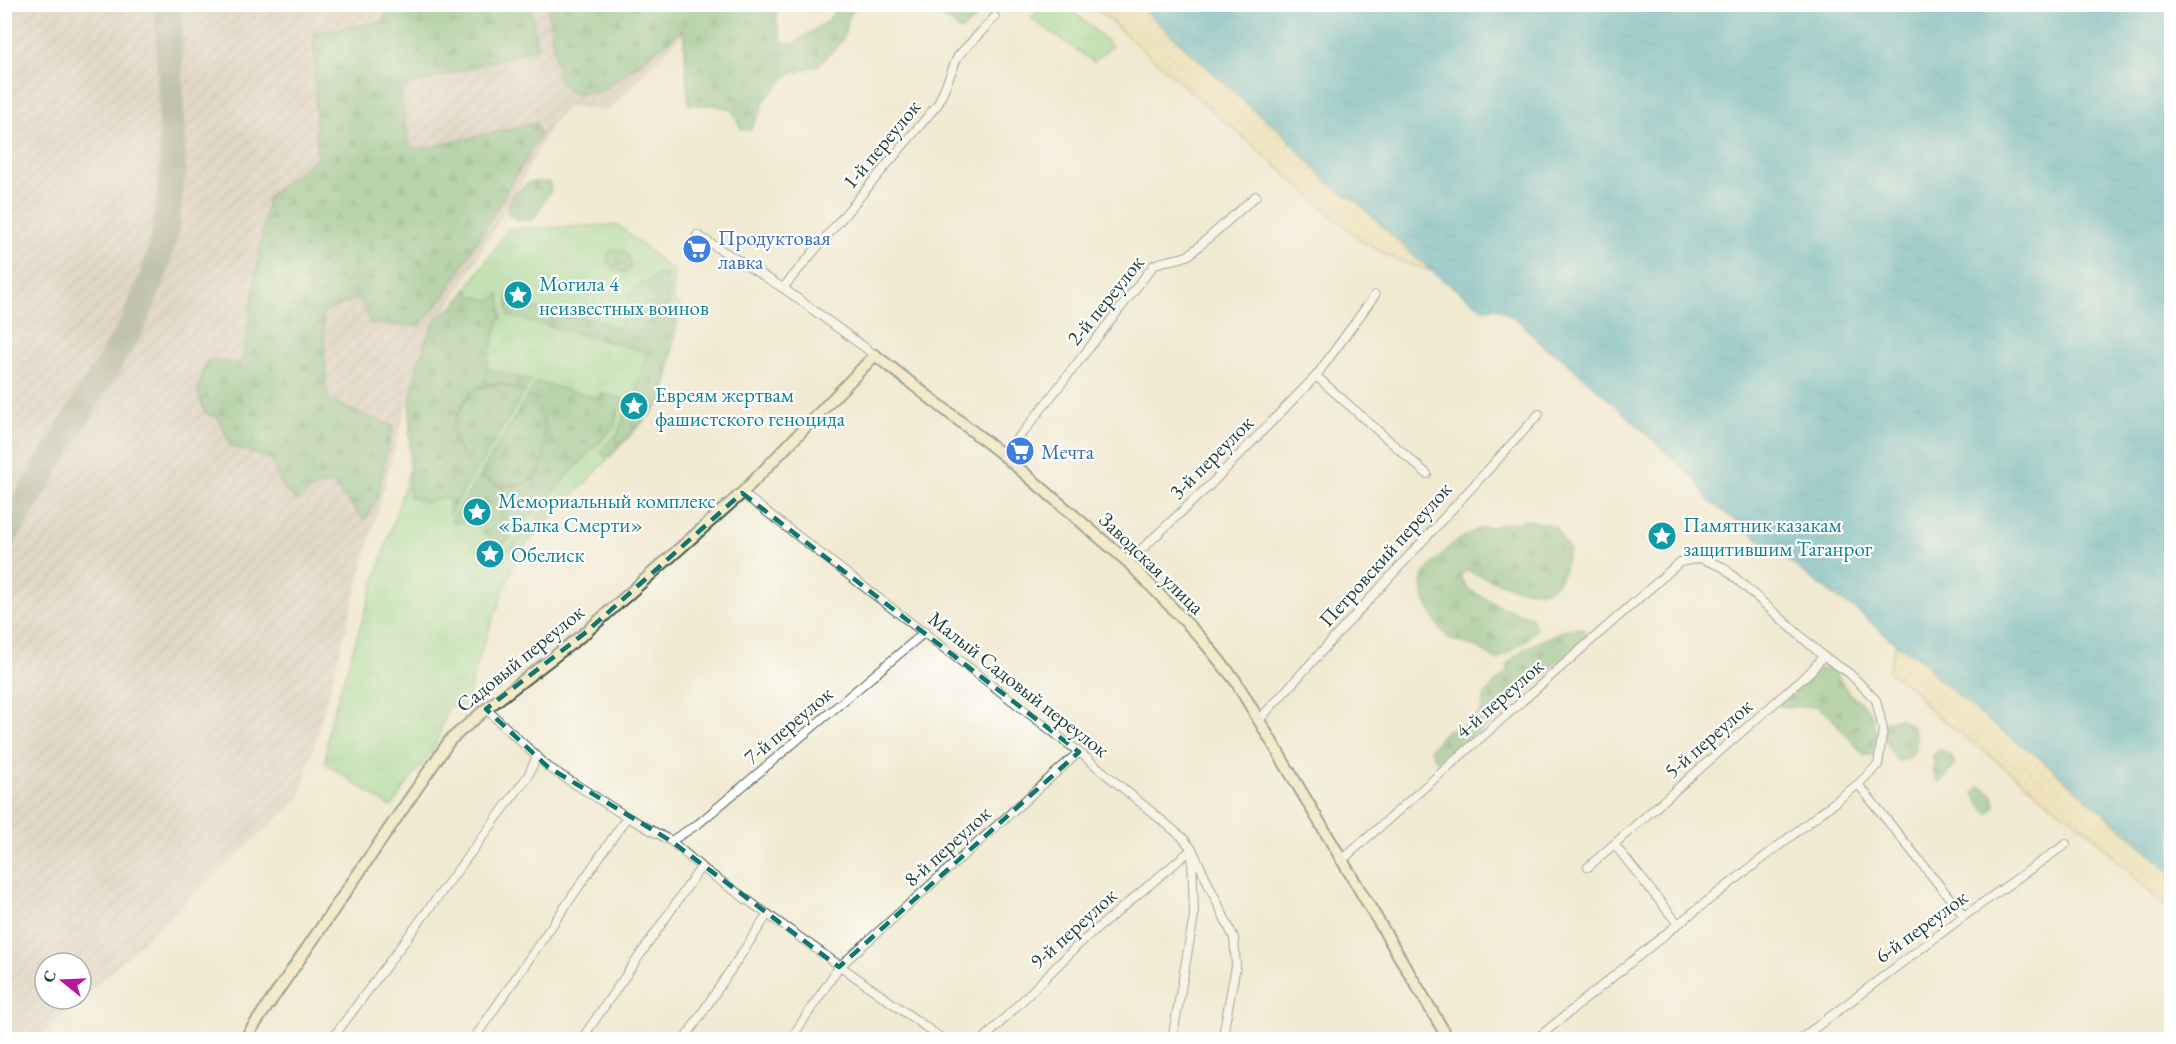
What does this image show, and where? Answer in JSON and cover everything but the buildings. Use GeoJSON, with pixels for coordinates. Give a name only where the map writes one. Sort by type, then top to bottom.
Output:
{"type":"FeatureCollection","features":[{"type":"Feature","properties":{"kind":"street","name":"1-й переулок"},"geometry":{"type":"LineString","coordinates":[[783,288],[938,104],[958,56],[995,17]]}},
{"type":"Feature","properties":{"kind":"street","name":"2-й переулок"},"geometry":{"type":"LineString","coordinates":[[1002,454],[1025,430],[1154,265],[1162,261],[1180,260],[1189,255],[1256,196]]}},
{"type":"Feature","properties":{"kind":"street","name":"Заводская улица"},"geometry":{"type":"LineString","coordinates":[[697,235],[783,288],[875,355],[1002,454],[1128,562],[1217,657],[1235,680],[1449,1040]]}},
{"type":"Feature","properties":{"kind":"street","name":"3-й переулок"},"geometry":{"type":"LineString","coordinates":[[1128,562],[1211,484],[1316,375],[1375,295]]}},
{"type":"Feature","properties":{"kind":"street","name":"Садовый переулок"},"geometry":{"type":"LineString","coordinates":[[244,1040],[450,740],[486,709],[585,633],[742,493],[875,355]]}},
{"type":"Feature","properties":{"kind":"street"},"geometry":{"type":"LineString","coordinates":[[1316,375],[1427,474]]}},
{"type":"Feature","properties":{"kind":"street","name":"Петровский переулок"},"geometry":{"type":"LineString","coordinates":[[1258,720],[1539,414]]}},
{"type":"Feature","properties":{"kind":"street","name":"Малый Садовый переулок"},"geometry":{"type":"LineString","coordinates":[[742,493],[832,564],[925,632],[1182,837],[1192,849],[1234,938],[1236,966],[1222,1040]]}},
{"type":"Feature","properties":{"kind":"street","name":"4-й переулок"},"geometry":{"type":"LineString","coordinates":[[1341,861],[1680,562],[1700,558],[1723,567],[1823,656]]}},
{"type":"Feature","properties":{"kind":"street","name":"7-й переулок"},"geometry":{"type":"LineString","coordinates":[[670,841],[698,824],[925,632]]}},
{"type":"Feature","properties":{"kind":"street"},"geometry":{"type":"LineString","coordinates":[[1535,1040],[1878,765],[1883,729],[1876,700],[1849,673],[1823,656]]}},
{"type":"Feature","properties":{"kind":"street","name":"5-й переулок"},"geometry":{"type":"LineString","coordinates":[[1588,867],[1810,672],[1823,656]]}},
{"type":"Feature","properties":{"kind":"street"},"geometry":{"type":"LineString","coordinates":[[486,709],[548,767],[670,841],[701,867],[944,1040]]}},
{"type":"Feature","properties":{"kind":"street","name":"8-й переулок"},"geometry":{"type":"LineString","coordinates":[[790,1040],[839,967],[1078,752]]}},
{"type":"Feature","properties":{"kind":"street"},"geometry":{"type":"LineString","coordinates":[[331,1040],[528,776],[537,756]]}},
{"type":"Feature","properties":{"kind":"street"},"geometry":{"type":"LineString","coordinates":[[1857,784],[1964,916]]}},
{"type":"Feature","properties":{"kind":"street"},"geometry":{"type":"LineString","coordinates":[[473,1040],[627,817]]}},
{"type":"Feature","properties":{"kind":"street"},"geometry":{"type":"LineString","coordinates":[[1614,844],[1678,924]]}},
{"type":"Feature","properties":{"kind":"street","name":"6-й переулок"},"geometry":{"type":"LineString","coordinates":[[1799,1040],[1964,916],[2066,844]]}},
{"type":"Feature","properties":{"kind":"street"},"geometry":{"type":"LineString","coordinates":[[1172,1040],[1194,916],[1192,849]]}},
{"type":"Feature","properties":{"kind":"street","name":"9-й переулок"},"geometry":{"type":"LineString","coordinates":[[983,1040],[1078,944],[1192,849]]}},
{"type":"Feature","properties":{"kind":"street"},"geometry":{"type":"LineString","coordinates":[[581,1040],[701,867]]}},
{"type":"Feature","properties":{"kind":"street"},"geometry":{"type":"LineString","coordinates":[[684,1040],[768,914]]}},
{"type":"Feature","properties":{"kind":"highlighted area"},"geometry":{"type":"Polygon","coordinates":[[[742,493],[1079,752],[839,967],[671,841],[548,767],[486,709],[585,633],[742,493]]]}},
{"type":"Feature","properties":{"kind":"shaded area"},"geometry":{"type":"Polygon","coordinates":[[[5,5],[739,5],[686,31],[609,110],[567,107],[551,125],[517,190],[420,357],[300,797],[93,988],[93,951],[33,951],[33,1011],[68,1011],[38,1039],[5,1040],[5,5]]]}},
{"type":"Feature","properties":{"kind":"green space"},"geometry":{"type":"Polygon","coordinates":[[[388,5],[531,5],[537,48],[400,88],[409,146],[421,149],[536,123],[540,135],[444,297],[419,326],[371,324],[359,298],[323,312],[327,397],[346,408],[393,426],[377,499],[365,520],[333,485],[318,485],[297,501],[282,486],[271,459],[231,446],[217,416],[206,414],[198,394],[206,360],[242,363],[268,197],[317,158],[314,33],[384,21],[388,5]]]}},
{"type":"Feature","properties":{"kind":"green space"},"geometry":{"type":"Polygon","coordinates":[[[547,5],[778,5],[776,19],[782,42],[793,44],[829,20],[838,5],[857,5],[849,17],[842,41],[818,65],[788,75],[764,101],[750,130],[741,129],[732,110],[715,105],[689,105],[683,30],[602,91],[573,93],[559,80],[547,5]]]}},
{"type":"Feature","properties":{"kind":"green space"},"geometry":{"type":"Polygon","coordinates":[[[923,5],[975,5],[975,20],[960,31],[949,21],[923,5]]]}},
{"type":"Feature","properties":{"kind":"green space"},"geometry":{"type":"Polygon","coordinates":[[[1044,5],[1066,5],[1112,46],[1094,62],[1031,18],[1044,5]]]}},
{"type":"Feature","properties":{"kind":"green space"},"geometry":{"type":"Polygon","coordinates":[[[530,182],[549,182],[551,189],[534,219],[519,220],[507,212],[515,194],[530,182]]]}},
{"type":"Feature","properties":{"kind":"green space","name":"Мемориальный комплекс «Балка Смерти»"},"geometry":{"type":"Polygon","coordinates":[[[618,225],[674,272],[673,301],[680,305],[664,400],[517,555],[474,670],[467,705],[448,706],[432,751],[392,807],[389,806],[325,763],[329,726],[410,469],[411,406],[427,336],[457,303],[508,229],[618,225]]]}},
{"type":"Feature","properties":{"kind":"green space"},"geometry":{"type":"Polygon","coordinates":[[[623,251],[629,257],[631,268],[626,273],[616,270],[608,263],[608,252],[623,251]]]}},
{"type":"Feature","properties":{"kind":"green space"},"geometry":{"type":"Polygon","coordinates":[[[662,273],[667,275],[669,303],[677,319],[663,400],[607,458],[600,452],[619,432],[631,393],[636,394],[647,352],[509,316],[507,296],[559,317],[595,318],[617,329],[623,320],[630,292],[662,273]]]}},
{"type":"Feature","properties":{"kind":"green space"},"geometry":{"type":"Polygon","coordinates":[[[468,289],[473,297],[491,301],[500,294],[502,319],[499,319],[486,369],[531,380],[524,391],[504,384],[486,384],[478,387],[465,400],[459,410],[453,433],[460,455],[474,473],[450,513],[449,502],[445,497],[426,502],[409,496],[410,400],[419,360],[431,329],[438,317],[453,307],[468,289]]]}},
{"type":"Feature","properties":{"kind":"green space"},"geometry":{"type":"Polygon","coordinates":[[[537,382],[598,398],[600,393],[623,399],[614,426],[501,547],[482,532],[476,522],[468,519],[458,524],[452,521],[479,477],[493,484],[518,486],[533,479],[542,469],[546,442],[545,423],[541,411],[529,394],[537,382]]]}},
{"type":"Feature","properties":{"kind":"green space"},"geometry":{"type":"Polygon","coordinates":[[[501,384],[524,392],[476,471],[459,449],[456,434],[458,417],[465,401],[473,391],[501,384]]]}},
{"type":"Feature","properties":{"kind":"green space"},"geometry":{"type":"Polygon","coordinates":[[[528,396],[543,426],[543,448],[537,473],[517,484],[501,484],[486,479],[480,475],[528,396]]]}},
{"type":"Feature","properties":{"kind":"green space"},"geometry":{"type":"Polygon","coordinates":[[[554,501],[561,507],[515,556],[509,549],[554,501]]]}},
{"type":"Feature","properties":{"kind":"green space"},"geometry":{"type":"Polygon","coordinates":[[[1529,520],[1555,527],[1569,550],[1561,578],[1551,588],[1541,591],[1514,588],[1467,570],[1460,576],[1468,589],[1499,606],[1531,617],[1536,629],[1524,642],[1497,660],[1476,647],[1450,639],[1438,626],[1423,595],[1422,576],[1453,543],[1478,529],[1529,520]]]}},
{"type":"Feature","properties":{"kind":"green space"},"geometry":{"type":"Polygon","coordinates":[[[1582,628],[1586,634],[1575,648],[1531,688],[1475,735],[1446,763],[1436,760],[1430,749],[1447,730],[1473,724],[1482,709],[1485,694],[1508,671],[1508,663],[1524,649],[1566,629],[1582,628]]]}},
{"type":"Feature","properties":{"kind":"green space"},"geometry":{"type":"Polygon","coordinates":[[[1831,667],[1849,693],[1867,708],[1872,716],[1876,734],[1872,755],[1864,755],[1830,716],[1816,706],[1777,705],[1811,671],[1831,667]]]}},
{"type":"Feature","properties":{"kind":"green space"},"geometry":{"type":"Polygon","coordinates":[[[1899,718],[1911,726],[1917,741],[1909,759],[1898,761],[1887,743],[1884,727],[1885,722],[1899,718]]]}},
{"type":"Feature","properties":{"kind":"green space"},"geometry":{"type":"Polygon","coordinates":[[[1940,750],[1950,755],[1954,765],[1946,777],[1939,782],[1934,773],[1933,755],[1940,750]]]}},
{"type":"Feature","properties":{"kind":"green space"},"geometry":{"type":"Polygon","coordinates":[[[1978,787],[1984,788],[1993,795],[1995,807],[1989,813],[1974,794],[1978,787]]]}},
{"type":"Feature","properties":{"kind":"sand"},"geometry":{"type":"Polygon","coordinates":[[[1092,5],[1138,5],[1249,106],[1279,130],[1324,178],[1354,199],[1434,272],[1397,260],[1363,242],[1092,5]]]}},
{"type":"Feature","properties":{"kind":"sand"},"geometry":{"type":"Polygon","coordinates":[[[1896,644],[1923,660],[1941,682],[1999,729],[2037,756],[2165,867],[2171,873],[2171,910],[2148,891],[2085,828],[2037,794],[1926,707],[1915,690],[1888,672],[1896,644]]]}},
{"type":"Feature","properties":{"kind":"water"},"geometry":{"type":"Polygon","coordinates":[[[1138,5],[2171,5],[2171,873],[2131,835],[2037,756],[1999,729],[1935,677],[1931,668],[1923,660],[1896,644],[1854,608],[1844,603],[1709,501],[1696,480],[1604,395],[1559,356],[1545,348],[1521,323],[1498,308],[1484,309],[1415,257],[1354,199],[1324,178],[1279,130],[1249,106],[1138,5]]]}},
{"type":"Feature","properties":{"kind":"taxiway"},"geometry":{"type":"LineString","coordinates":[[4,537],[133,324],[153,276],[165,234],[173,171],[168,4]]}},
{"type":"Feature","properties":{"kind":"place","name":"Продуктовая лавка"},"geometry":{"type":"Point","coordinates":[697,249]}},
{"type":"Feature","properties":{"kind":"place","name":"Могила 4 неизвестных воинов"},"geometry":{"type":"Point","coordinates":[518,295]}},
{"type":"Feature","properties":{"kind":"place","name":"Евреям жертвам фашистского геноцида"},"geometry":{"type":"Point","coordinates":[634,406]}},
{"type":"Feature","properties":{"kind":"place","name":"Мечта"},"geometry":{"type":"Point","coordinates":[1020,451]}},
{"type":"Feature","properties":{"kind":"place","name":"Мемориальный комплекс «Балка Смерти»"},"geometry":{"type":"Point","coordinates":[477,512]}},
{"type":"Feature","properties":{"kind":"place","name":"Памятник казакам защитившим Таганрог"},"geometry":{"type":"Point","coordinates":[1662,536]}},
{"type":"Feature","properties":{"kind":"place","name":"Обелиск"},"geometry":{"type":"Point","coordinates":[490,554]}}]}
